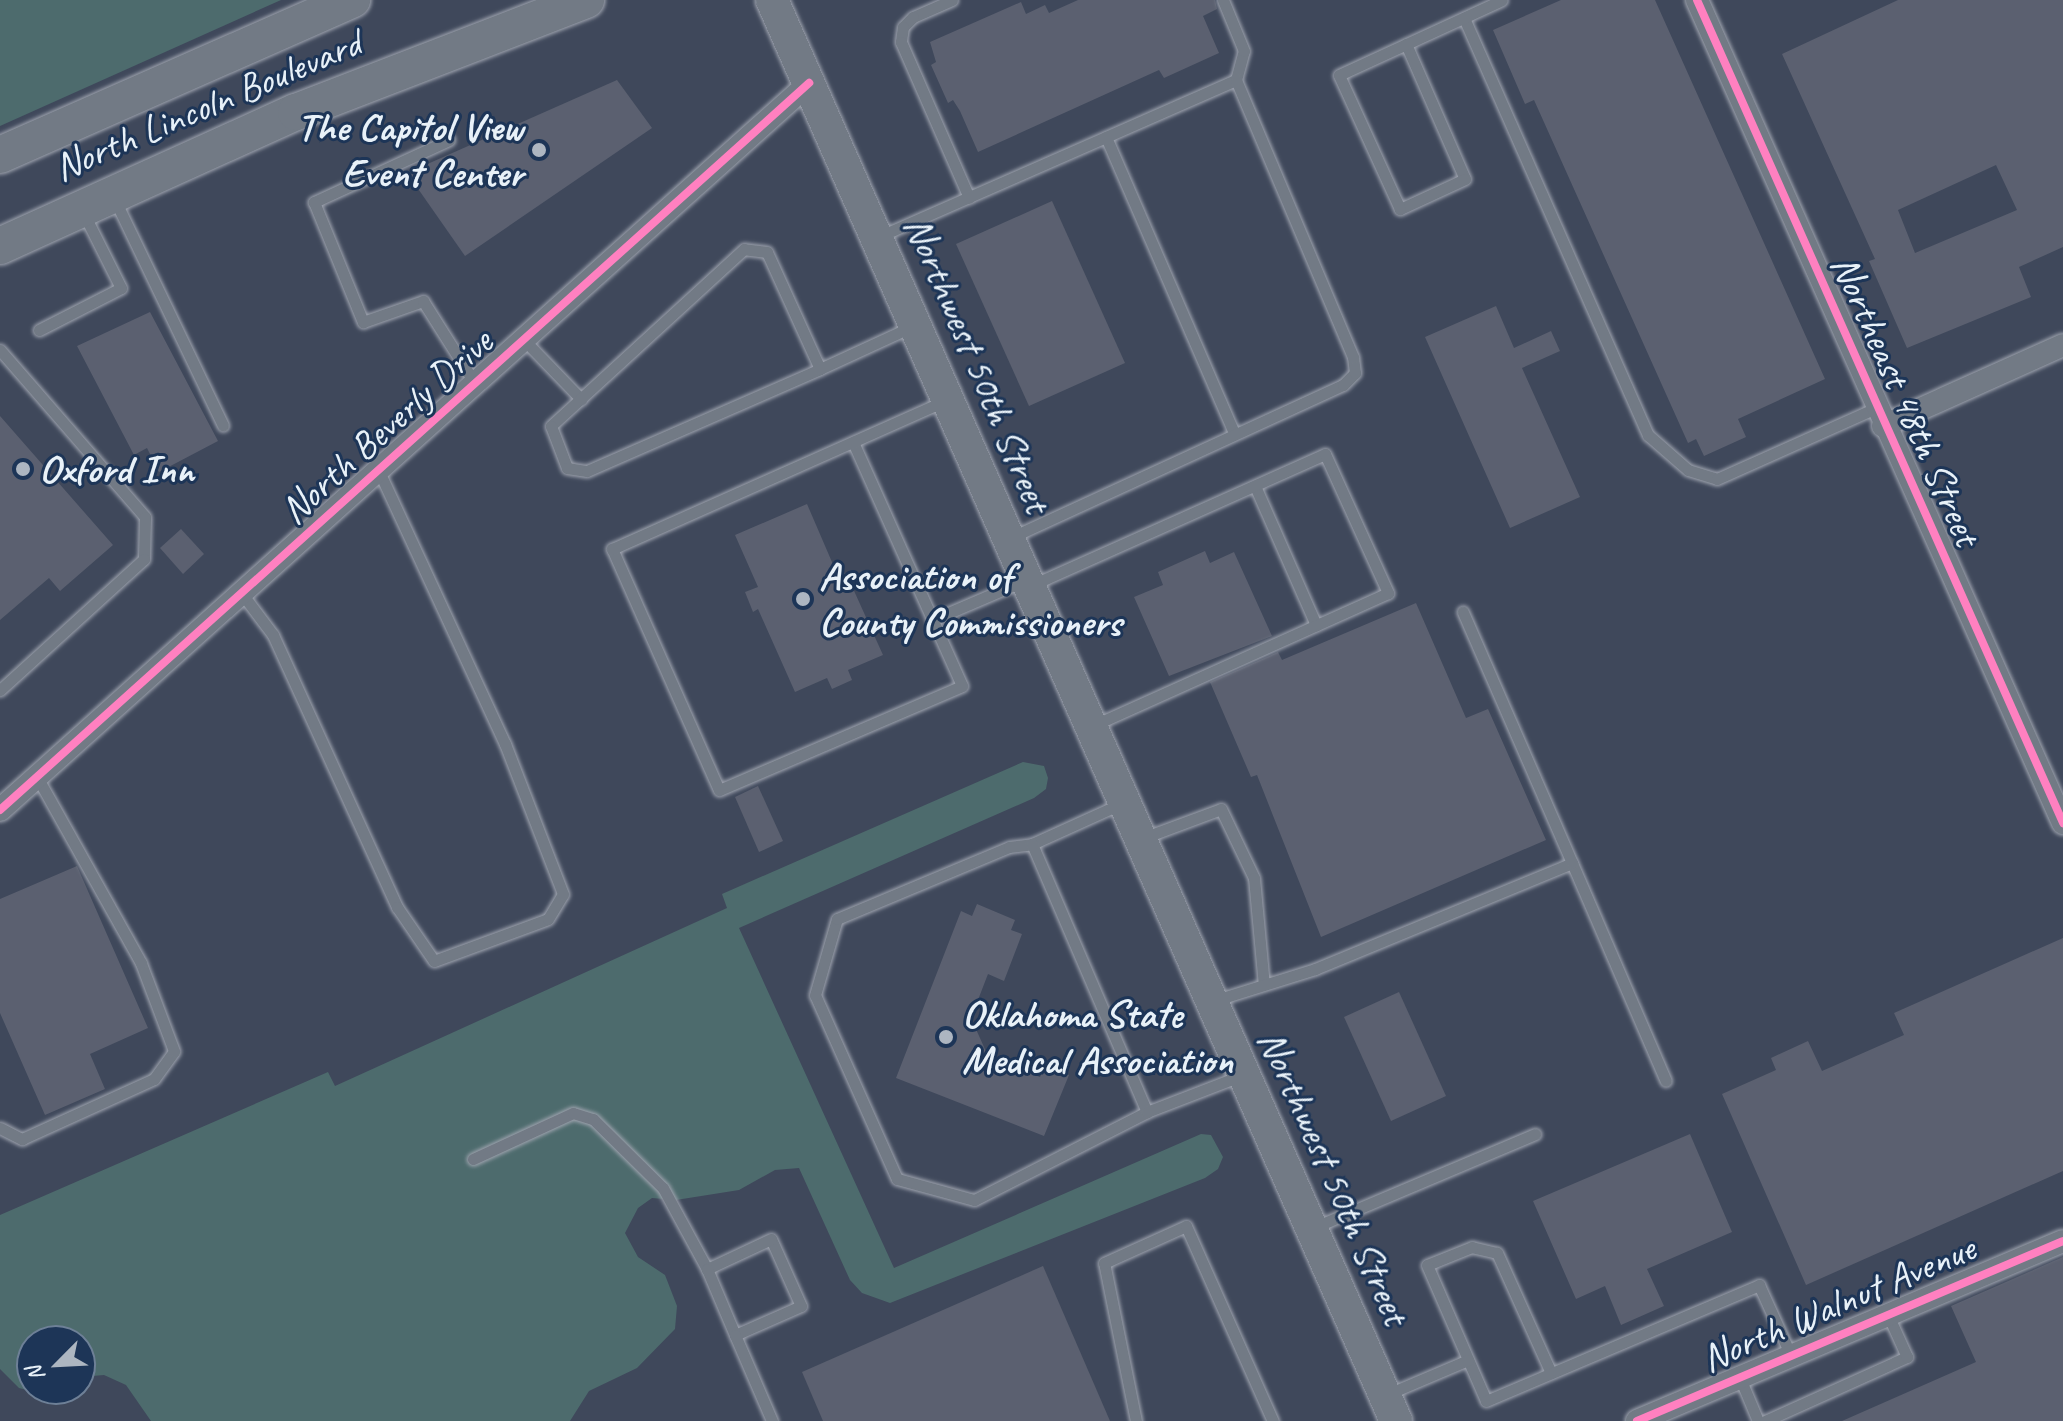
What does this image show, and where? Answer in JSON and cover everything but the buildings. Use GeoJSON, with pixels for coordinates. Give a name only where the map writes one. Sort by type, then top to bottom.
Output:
{"type":"FeatureCollection","features":[{"type":"Feature","properties":{"kind":"main road","name":"North Lincoln Boulevard"},"geometry":{"type":"LineString","coordinates":[[0,155],[352,0]]}},
{"type":"Feature","properties":{"kind":"main road","name":"North Lincoln Boulevard"},"geometry":{"type":"LineString","coordinates":[[0,246],[96,200],[448,50],[586,0]]}},
{"type":"Feature","properties":{"kind":"main road","name":"Northwest 50th Street"},"geometry":{"type":"LineString","coordinates":[[772,0],[1389,1413]]}},
{"type":"Feature","properties":{"kind":"street","name":"Northeast 48th Street"},"geometry":{"type":"LineString","coordinates":[[1697,0],[2063,823]]}},
{"type":"Feature","properties":{"kind":"street","name":"North Beverly Drive"},"geometry":{"type":"LineString","coordinates":[[0,810],[380,473],[809,83]]}},
{"type":"Feature","properties":{"kind":"street"},"geometry":{"type":"LineString","coordinates":[[1880,417],[2063,345]]}},
{"type":"Feature","properties":{"kind":"street","name":"North Walnut Avenue"},"geometry":{"type":"LineString","coordinates":[[1637,1421],[2063,1241]]}},
{"type":"Feature","properties":{"kind":"lane"},"geometry":{"type":"LineString","coordinates":[[952,0],[913,17],[903,27],[901,42],[969,198]]}},
{"type":"Feature","properties":{"kind":"lane"},"geometry":{"type":"LineString","coordinates":[[1007,539],[1343,385],[1355,373],[1353,357],[1236,80],[1244,51],[1223,0]]}},
{"type":"Feature","properties":{"kind":"lane"},"geometry":{"type":"LineString","coordinates":[[1406,44],[1465,179],[1400,209],[1339,75],[1406,44],[1464,18],[1502,0]]}},
{"type":"Feature","properties":{"kind":"lane"},"geometry":{"type":"LineString","coordinates":[[1464,18],[1648,435],[1688,470],[1717,479],[1880,417]]}},
{"type":"Feature","properties":{"kind":"lane"},"geometry":{"type":"LineString","coordinates":[[878,237],[1236,80]]}},
{"type":"Feature","properties":{"kind":"lane"},"geometry":{"type":"LineString","coordinates":[[1106,137],[1234,433]]}},
{"type":"Feature","properties":{"kind":"lane"},"geometry":{"type":"LineString","coordinates":[[449,140],[314,202],[363,322],[423,301],[476,385]]}},
{"type":"Feature","properties":{"kind":"lane"},"geometry":{"type":"LineString","coordinates":[[39,330],[121,288],[96,200]]}},
{"type":"Feature","properties":{"kind":"lane"},"geometry":{"type":"LineString","coordinates":[[96,200],[223,425]]}},
{"type":"Feature","properties":{"kind":"lane"},"geometry":{"type":"LineString","coordinates":[[820,369],[767,252],[744,249],[551,426],[567,468],[587,471],[820,369],[915,325]]}},
{"type":"Feature","properties":{"kind":"lane"},"geometry":{"type":"LineString","coordinates":[[525,341],[581,399]]}},
{"type":"Feature","properties":{"kind":"lane"},"geometry":{"type":"LineString","coordinates":[[0,350],[145,517],[144,559],[0,690]]}},
{"type":"Feature","properties":{"kind":"lane"},"geometry":{"type":"LineString","coordinates":[[853,442],[962,686],[719,790],[612,549],[853,442],[948,400]]}},
{"type":"Feature","properties":{"kind":"lane"},"geometry":{"type":"LineString","coordinates":[[932,620],[1027,583],[1325,454],[1388,593],[1090,727]]}},
{"type":"Feature","properties":{"kind":"lane"},"geometry":{"type":"LineString","coordinates":[[243,595],[273,635],[397,907],[434,961],[548,919],[563,894],[505,744],[380,473]]}},
{"type":"Feature","properties":{"kind":"lane"},"geometry":{"type":"LineString","coordinates":[[1255,486],[1316,625]]}},
{"type":"Feature","properties":{"kind":"lane"},"geometry":{"type":"LineString","coordinates":[[1463,612],[1666,1081]]}},
{"type":"Feature","properties":{"kind":"lane"},"geometry":{"type":"LineString","coordinates":[[0,1128],[22,1139],[154,1079],[174,1051],[141,963],[37,777]]}},
{"type":"Feature","properties":{"kind":"lane"},"geometry":{"type":"LineString","coordinates":[[1123,803],[1032,844],[1009,847],[837,919],[815,995],[897,1179],[974,1200],[1147,1112],[1243,1075]]}},
{"type":"Feature","properties":{"kind":"lane"},"geometry":{"type":"LineString","coordinates":[[1139,839],[1221,809],[1254,878],[1264,985]]}},
{"type":"Feature","properties":{"kind":"lane"},"geometry":{"type":"LineString","coordinates":[[1032,844],[1147,1112]]}},
{"type":"Feature","properties":{"kind":"lane"},"geometry":{"type":"LineString","coordinates":[[1211,1002],[1264,985],[1572,863]]}},
{"type":"Feature","properties":{"kind":"lane"},"geometry":{"type":"LineString","coordinates":[[473,1159],[573,1113],[593,1119],[663,1188],[707,1269],[772,1421]]}},
{"type":"Feature","properties":{"kind":"lane"},"geometry":{"type":"LineString","coordinates":[[1311,1229],[1535,1134]]}},
{"type":"Feature","properties":{"kind":"lane"},"geometry":{"type":"LineString","coordinates":[[1136,1421],[1104,1263],[1186,1226],[1273,1421]]}},
{"type":"Feature","properties":{"kind":"lane"},"geometry":{"type":"LineString","coordinates":[[707,1269],[771,1239],[801,1306],[735,1335]]}},
{"type":"Feature","properties":{"kind":"lane"},"geometry":{"type":"LineString","coordinates":[[1551,1373],[1497,1253],[1472,1247],[1427,1265],[1486,1401],[1759,1285],[1791,1356]]}},
{"type":"Feature","properties":{"kind":"lane"},"geometry":{"type":"LineString","coordinates":[[1765,1421],[1907,1357],[1888,1315]]}},
{"type":"Feature","properties":{"kind":"lane"},"geometry":{"type":"LineString","coordinates":[[1389,1413],[1468,1360]]}},
{"type":"Feature","properties":{"kind":"lane"},"geometry":{"type":"LineString","coordinates":[[1740,1378],[1758,1421]]}},
{"type":"Feature","properties":{"kind":"green space"},"geometry":{"type":"Polygon","coordinates":[[[0,0],[281,0],[0,126],[0,0]]]}},
{"type":"Feature","properties":{"kind":"green space"},"geometry":{"type":"Polygon","coordinates":[[[1023,762],[1044,766],[1048,778],[1046,789],[1034,798],[739,928],[894,1268],[1201,1134],[1211,1135],[1223,1157],[1218,1169],[1205,1178],[890,1303],[862,1293],[850,1280],[799,1168],[775,1170],[739,1190],[676,1200],[652,1198],[638,1208],[625,1233],[638,1257],[665,1275],[677,1306],[675,1329],[637,1368],[589,1391],[570,1421],[151,1421],[126,1385],[104,1375],[96,1376],[96,1325],[16,1325],[16,1385],[0,1369],[0,1215],[328,1072],[335,1086],[727,908],[722,894],[1023,762]]]}},
{"type":"Feature","properties":{"kind":"cycle path"},"geometry":{"type":"LineString","coordinates":[[1697,0],[2063,823]]}},
{"type":"Feature","properties":{"kind":"cycle path"},"geometry":{"type":"LineString","coordinates":[[0,810],[809,83]]}},
{"type":"Feature","properties":{"kind":"cycle path"},"geometry":{"type":"LineString","coordinates":[[1637,1421],[2063,1241]]}},
{"type":"Feature","properties":{"kind":"place","name":"The Capitol View Event Center"},"geometry":{"type":"Point","coordinates":[539,150]}},
{"type":"Feature","properties":{"kind":"place","name":"Oxford Inn"},"geometry":{"type":"Point","coordinates":[23,469]}},
{"type":"Feature","properties":{"kind":"place","name":"Association of County Commissioners"},"geometry":{"type":"Point","coordinates":[803,599]}},
{"type":"Feature","properties":{"kind":"place","name":"Oklahoma State Medical Association"},"geometry":{"type":"Point","coordinates":[946,1037]}}]}
